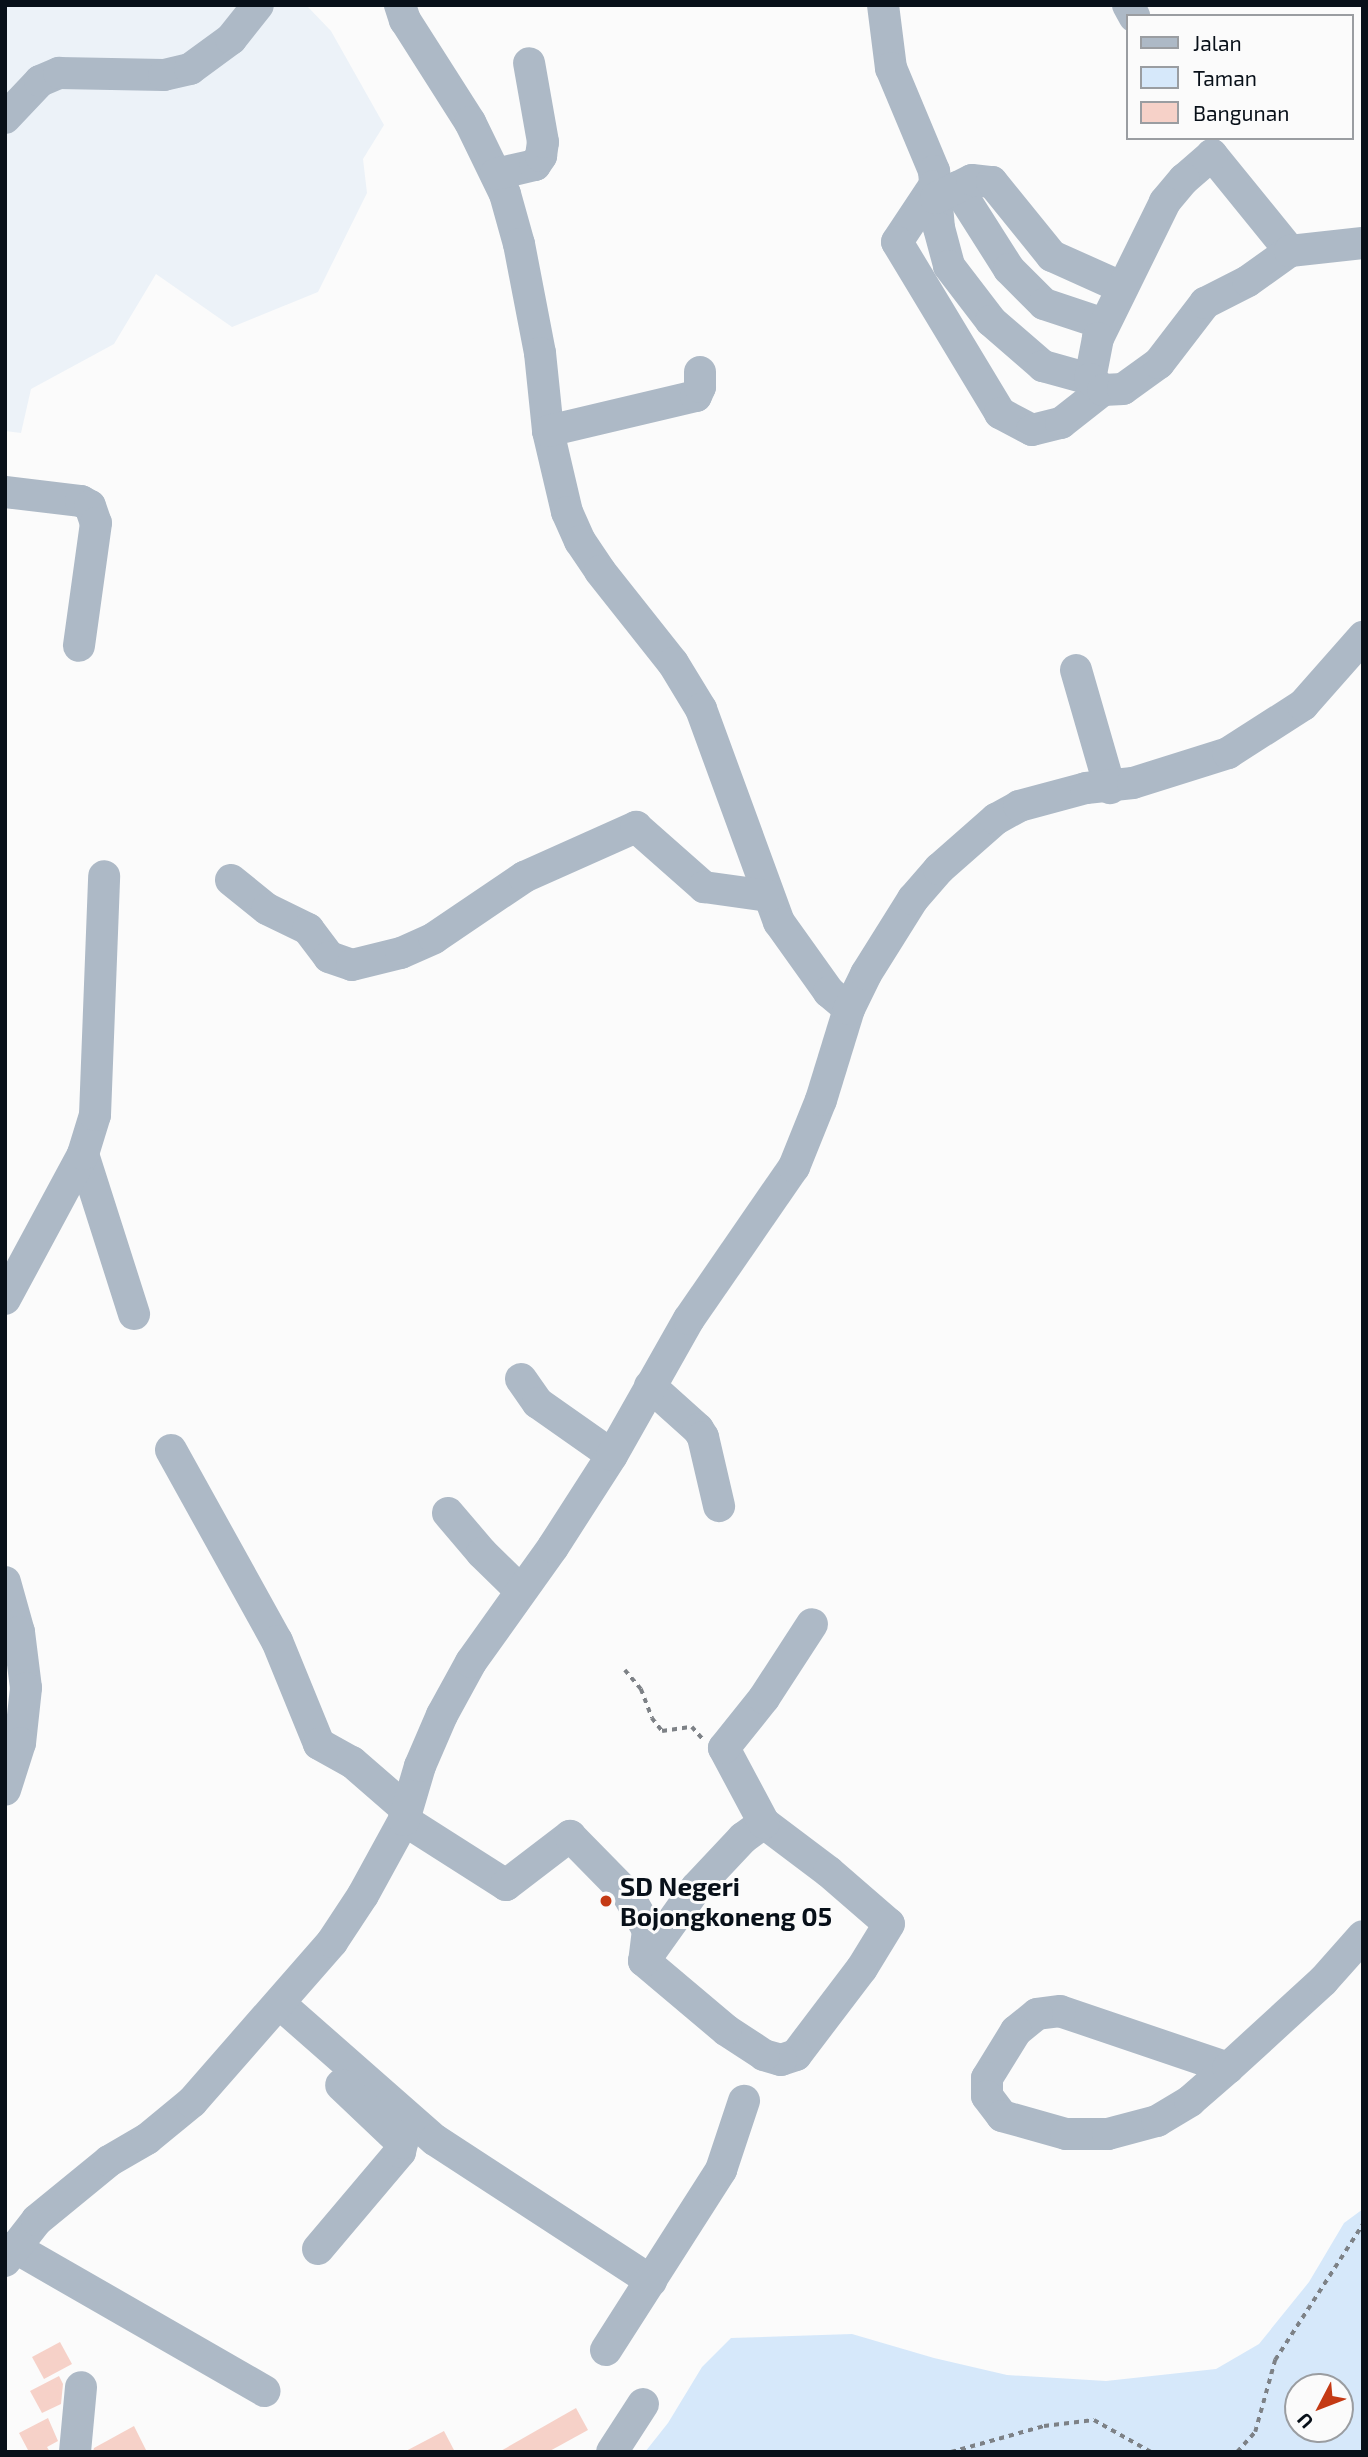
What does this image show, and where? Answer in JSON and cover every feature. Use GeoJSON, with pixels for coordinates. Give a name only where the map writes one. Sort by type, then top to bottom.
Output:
{"type":"FeatureCollection","features":[{"type":"Feature","properties":{"kind":"street"},"geometry":{"type":"LineString","coordinates":[[5,118],[40,81],[59,73],[164,75],[190,69],[231,39],[258,5]]}},
{"type":"Feature","properties":{"kind":"street"},"geometry":{"type":"LineString","coordinates":[[400,5],[405,20],[454,94],[496,174],[519,244],[540,353],[548,431],[567,512],[580,541],[673,663],[701,709],[768,896],[789,939],[830,992],[849,1009]]}},
{"type":"Feature","properties":{"kind":"street"},"geometry":{"type":"LineString","coordinates":[[883,5],[891,68],[942,190],[1009,269],[1044,304],[1104,324]]}},
{"type":"Feature","properties":{"kind":"street"},"geometry":{"type":"LineString","coordinates":[[496,174],[535,165],[541,156],[543,142],[529,63]]}},
{"type":"Feature","properties":{"kind":"street"},"geometry":{"type":"LineString","coordinates":[[1121,287],[1052,256],[992,182],[972,180],[942,190],[897,242],[911,271],[1000,413],[1032,430],[1061,423],[1097,385],[1098,338],[1121,287],[1165,202],[1207,147],[1290,251]]}},
{"type":"Feature","properties":{"kind":"street"},"geometry":{"type":"LineString","coordinates":[[942,190],[939,228],[949,266],[991,321],[1043,366],[1097,385],[1123,389],[1159,363],[1205,303],[1248,281],[1290,251],[1363,243]]}},
{"type":"Feature","properties":{"kind":"street"},"geometry":{"type":"LineString","coordinates":[[548,431],[696,396],[700,387],[700,372]]}},
{"type":"Feature","properties":{"kind":"street"},"geometry":{"type":"LineString","coordinates":[[5,492],[81,501],[90,506],[96,523],[79,646]]}},
{"type":"Feature","properties":{"kind":"street"},"geometry":{"type":"LineString","coordinates":[[264,2391],[10,2253],[37,2220],[109,2161],[147,2139],[192,2102],[332,1942],[363,1895],[404,1814],[453,1692],[612,1455],[689,1319],[794,1167],[821,1100],[849,1009],[872,963],[912,899],[939,869],[996,819],[1018,806],[1086,788],[1110,788],[1204,763],[1268,729],[1303,705],[1363,637]]}},
{"type":"Feature","properties":{"kind":"street"},"geometry":{"type":"LineString","coordinates":[[1076,670],[1110,788]]}},
{"type":"Feature","properties":{"kind":"street"},"geometry":{"type":"LineString","coordinates":[[231,880],[267,909],[308,929],[329,957],[352,965],[401,953],[434,939],[524,877],[636,827],[704,887],[768,896]]}},
{"type":"Feature","properties":{"kind":"street"},"geometry":{"type":"LineString","coordinates":[[5,1299],[83,1154],[95,1115],[103,876]]}},
{"type":"Feature","properties":{"kind":"street"},"geometry":{"type":"LineString","coordinates":[[83,1154],[134,1314]]}},
{"type":"Feature","properties":{"kind":"street"},"geometry":{"type":"LineString","coordinates":[[521,1379],[538,1403],[612,1455]]}},
{"type":"Feature","properties":{"kind":"street"},"geometry":{"type":"LineString","coordinates":[[650,1386],[698,1429],[706,1445],[719,1506]]}},
{"type":"Feature","properties":{"kind":"street"},"geometry":{"type":"LineString","coordinates":[[171,1450],[278,1641],[319,1744],[352,1762],[404,1814],[506,1885],[570,1836],[628,1895],[648,1930],[644,1961]]}},
{"type":"Feature","properties":{"kind":"street"},"geometry":{"type":"LineString","coordinates":[[448,1513],[482,1553],[522,1591]]}},
{"type":"Feature","properties":{"kind":"street"},"geometry":{"type":"LineString","coordinates":[[5,1582],[19,1632],[26,1688],[20,1743],[5,1790]]}},
{"type":"Feature","properties":{"kind":"street"},"geometry":{"type":"LineString","coordinates":[[644,1961],[726,2030],[764,2055],[781,2060],[796,2054],[862,1968],[889,1924],[829,1871],[764,1823],[724,1748],[764,1698],[812,1624]]}},
{"type":"Feature","properties":{"kind":"street"},"geometry":{"type":"LineString","coordinates":[[644,1961],[696,1888],[743,1838],[764,1823]]}},
{"type":"Feature","properties":{"kind":"street"},"geometry":{"type":"LineString","coordinates":[[1228,2068],[1060,2011],[1037,2014],[1016,2031],[987,2078],[987,2096],[1002,2116],[1066,2134],[1108,2134],[1157,2121],[1190,2101],[1228,2068],[1323,1981],[1363,1936]]}},
{"type":"Feature","properties":{"kind":"street"},"geometry":{"type":"LineString","coordinates":[[274,2010],[402,2143],[400,2152],[318,2249]]}},
{"type":"Feature","properties":{"kind":"street"},"geometry":{"type":"LineString","coordinates":[[274,2010],[435,2140],[651,2281]]}},
{"type":"Feature","properties":{"kind":"street"},"geometry":{"type":"LineString","coordinates":[[606,2350],[721,2170],[744,2101]]}},
{"type":"Feature","properties":{"kind":"street"},"geometry":{"type":"LineString","coordinates":[[75,2452],[81,2387]]}},
{"type":"Feature","properties":{"kind":"street"},"geometry":{"type":"LineString","coordinates":[[612,2452],[643,2404]]}},
{"type":"Feature","properties":{"kind":"path"},"geometry":{"type":"LineString","coordinates":[[625,1670],[640,1689],[652,1718],[662,1731],[692,1727],[709,1751],[724,1748]]}},
{"type":"Feature","properties":{"kind":"path"},"geometry":{"type":"LineString","coordinates":[[1237,2452],[1255,2432],[1275,2360],[1363,2224]]}},
{"type":"Feature","properties":{"kind":"path"},"geometry":{"type":"LineString","coordinates":[[951,2452],[1044,2426],[1094,2420],[1151,2452]]}},
{"type":"Feature","properties":{"kind":"shaded area"},"geometry":{"type":"Polygon","coordinates":[[[5,5],[308,7],[331,31],[384,125],[363,159],[367,193],[318,292],[232,327],[156,274],[114,344],[31,389],[21,433],[5,431],[5,5]]]}},
{"type":"Feature","properties":{"kind":"green space"},"geometry":{"type":"Polygon","coordinates":[[[1363,2209],[1363,2452],[645,2452],[668,2423],[702,2367],[731,2338],[852,2334],[934,2358],[1007,2375],[1106,2381],[1216,2369],[1259,2344],[1309,2282],[1344,2223],[1363,2209]]]}},
{"type":"Feature","properties":{"kind":"building"},"geometry":{"type":"Polygon","coordinates":[[[60,2342],[72,2364],[44,2379],[32,2357],[60,2342]]]}},
{"type":"Feature","properties":{"kind":"building"},"geometry":{"type":"Polygon","coordinates":[[[59,2376],[63,2384],[61,2404],[42,2413],[30,2391],[59,2376]]]}},
{"type":"Feature","properties":{"kind":"building"},"geometry":{"type":"Polygon","coordinates":[[[576,2408],[588,2430],[548,2452],[499,2452],[576,2408]]]}},
{"type":"Feature","properties":{"kind":"building"},"geometry":{"type":"Polygon","coordinates":[[[48,2418],[58,2441],[47,2447],[50,2452],[29,2452],[19,2433],[48,2418]]]}},
{"type":"Feature","properties":{"kind":"building"},"geometry":{"type":"Polygon","coordinates":[[[134,2426],[147,2452],[93,2452],[94,2448],[134,2426]]]}},
{"type":"Feature","properties":{"kind":"building"},"geometry":{"type":"Polygon","coordinates":[[[444,2431],[455,2452],[404,2452],[444,2431]]]}},
{"type":"Feature","properties":{"kind":"place","name":"SD Negeri Bojongkoneng 05"},"geometry":{"type":"Point","coordinates":[606,1901]}}]}
